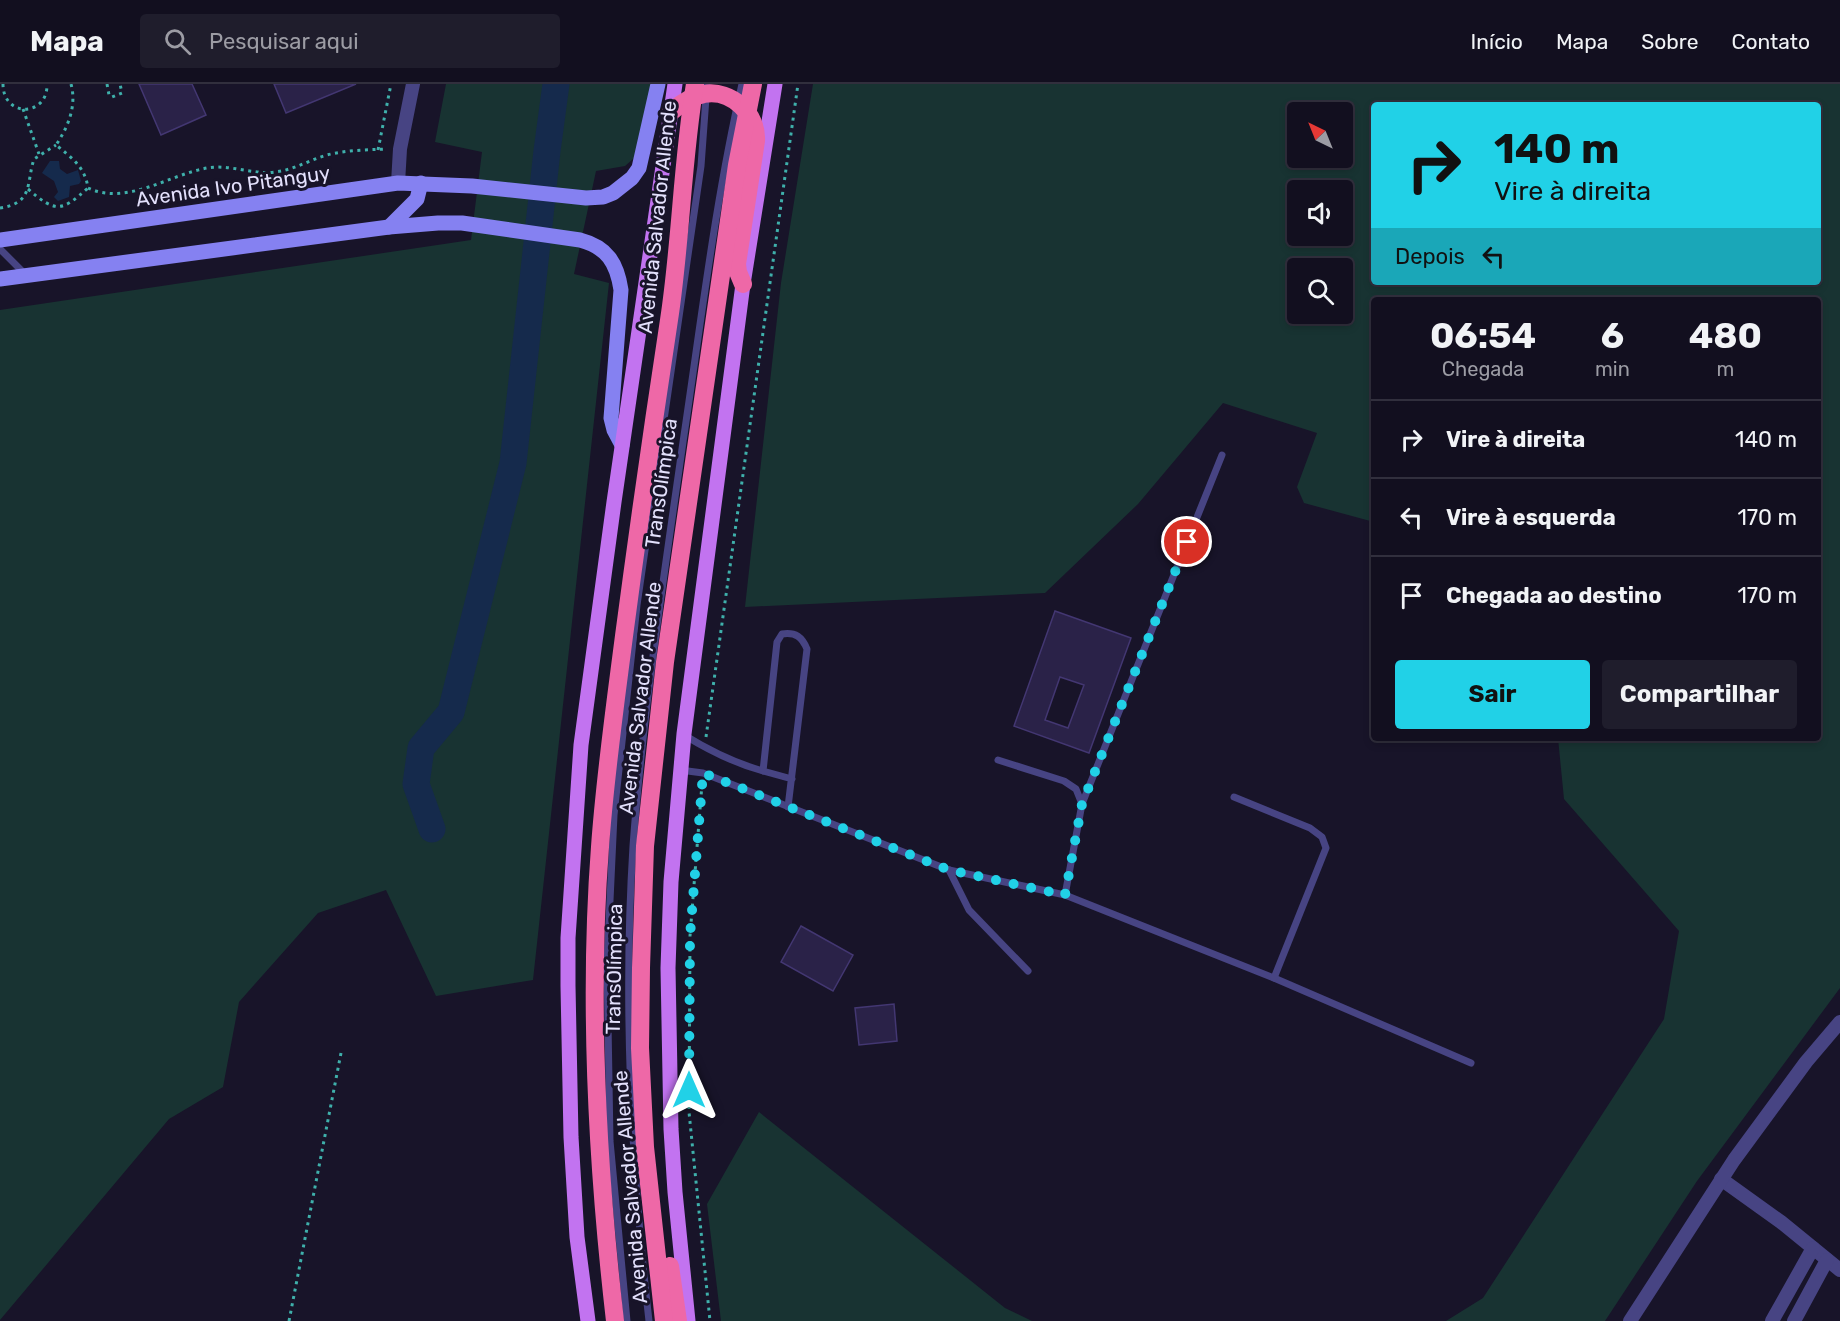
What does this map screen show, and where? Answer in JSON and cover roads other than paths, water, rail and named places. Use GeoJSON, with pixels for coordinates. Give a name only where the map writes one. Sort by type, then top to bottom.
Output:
{"type":"FeatureCollection","features":[{"type":"Feature","properties":{"kind":"highway","name":"Avenida Salvador Allende"},"geometry":{"type":"LineString","coordinates":[[664,1321],[645,1147],[640,1048],[645,846],[665,662],[737,165],[743,107],[753,84]]}},
{"type":"Feature","properties":{"kind":"highway"},"geometry":{"type":"LineString","coordinates":[[672,112],[701,90],[725,96],[743,107],[752,120],[756,133],[737,264],[743,284]]}},
{"type":"Feature","properties":{"kind":"highway","name":"Avenida Salvador Allende"},"geometry":{"type":"LineString","coordinates":[[615,1321],[603,1217],[598,1143],[594,964],[600,847],[615,699],[701,90]]}},
{"type":"Feature","properties":{"kind":"highway"},"geometry":{"type":"LineString","coordinates":[[645,1147],[654,1163],[678,1321]]}},
{"type":"Feature","properties":{"kind":"highway"},"geometry":{"type":"LineString","coordinates":[[603,1217],[597,1230],[603,1321]]}},
{"type":"Feature","properties":{"kind":"main road","name":"Avenida Salvador Allende"},"geometry":{"type":"LineString","coordinates":[[588,1321],[577,1237],[571,1137],[568,938],[581,745],[675,84]]}},
{"type":"Feature","properties":{"kind":"main road"},"geometry":{"type":"LineString","coordinates":[[688,1321],[675,1192],[669,1077],[668,968],[671,882],[684,734],[743,284],[775,84]]}},
{"type":"Feature","properties":{"kind":"street"},"geometry":{"type":"LineString","coordinates":[[398,183],[400,149],[413,84]]}},
{"type":"Feature","properties":{"kind":"street","name":"Avenida Ivo Pitanguy"},"geometry":{"type":"LineString","coordinates":[[0,240],[398,183],[472,186],[592,198],[603,197],[621,189],[639,168],[658,84]]}},
{"type":"Feature","properties":{"kind":"street"},"geometry":{"type":"LineString","coordinates":[[389,227],[417,199],[421,183]]}},
{"type":"Feature","properties":{"kind":"street"},"geometry":{"type":"LineString","coordinates":[[0,279],[389,227],[438,223],[462,223],[586,242],[607,253],[613,261],[621,290],[611,418],[622,445]]}},
{"type":"Feature","properties":{"kind":"street"},"geometry":{"type":"LineString","coordinates":[[1630,1321],[1734,1160],[1806,1062],[1840,1022]]}},
{"type":"Feature","properties":{"kind":"street"},"geometry":{"type":"LineString","coordinates":[[1721,1179],[1840,1270]]}},
{"type":"Feature","properties":{"kind":"street"},"geometry":{"type":"LineString","coordinates":[[1772,1321],[1813,1248]]}},
{"type":"Feature","properties":{"kind":"street"},"geometry":{"type":"LineString","coordinates":[[1794,1321],[1827,1260]]}},
{"type":"Feature","properties":{"kind":"lane","name":"TransOlímpica"},"geometry":{"type":"LineString","coordinates":[[649,1321],[632,1139],[630,995],[633,847],[659,613],[711,250],[725,162],[743,107],[742,84]]}},
{"type":"Feature","properties":{"kind":"lane","name":"TransOlímpica"},"geometry":{"type":"LineString","coordinates":[[627,1321],[610,1141],[607,964],[614,815],[637,605],[702,166],[701,90]]}},
{"type":"Feature","properties":{"kind":"lane"},"geometry":{"type":"LineString","coordinates":[[0,249],[27,276]]}},
{"type":"Feature","properties":{"kind":"lane"},"geometry":{"type":"LineString","coordinates":[[1065,895],[1082,804],[1222,455]]}},
{"type":"Feature","properties":{"kind":"lane"},"geometry":{"type":"LineString","coordinates":[[763,771],[777,642],[782,634],[792,632],[803,639],[807,649],[788,807]]}},
{"type":"Feature","properties":{"kind":"lane"},"geometry":{"type":"LineString","coordinates":[[684,734],[708,751],[741,765],[792,779]]}},
{"type":"Feature","properties":{"kind":"lane"},"geometry":{"type":"LineString","coordinates":[[998,760],[1064,781],[1076,789],[1082,804]]}},
{"type":"Feature","properties":{"kind":"lane"},"geometry":{"type":"LineString","coordinates":[[680,770],[703,773],[949,870],[1065,895],[1274,978],[1471,1063]]}},
{"type":"Feature","properties":{"kind":"lane"},"geometry":{"type":"LineString","coordinates":[[1234,797],[1310,828],[1322,837],[1326,848],[1274,978]]}},
{"type":"Feature","properties":{"kind":"lane"},"geometry":{"type":"LineString","coordinates":[[949,870],[969,910],[1028,971]]}},
{"type":"Feature","properties":{"kind":"water"},"geometry":{"type":"Polygon","coordinates":[[[50,161],[59,161],[60,169],[67,174],[78,170],[81,181],[79,184],[70,186],[69,197],[58,201],[54,197],[58,192],[54,181],[42,173],[50,161]]]}},
{"type":"Feature","properties":{"kind":"waterway"},"geometry":{"type":"LineString","coordinates":[[432,829],[416,784],[421,748],[451,712],[513,463],[556,84]]}}]}
